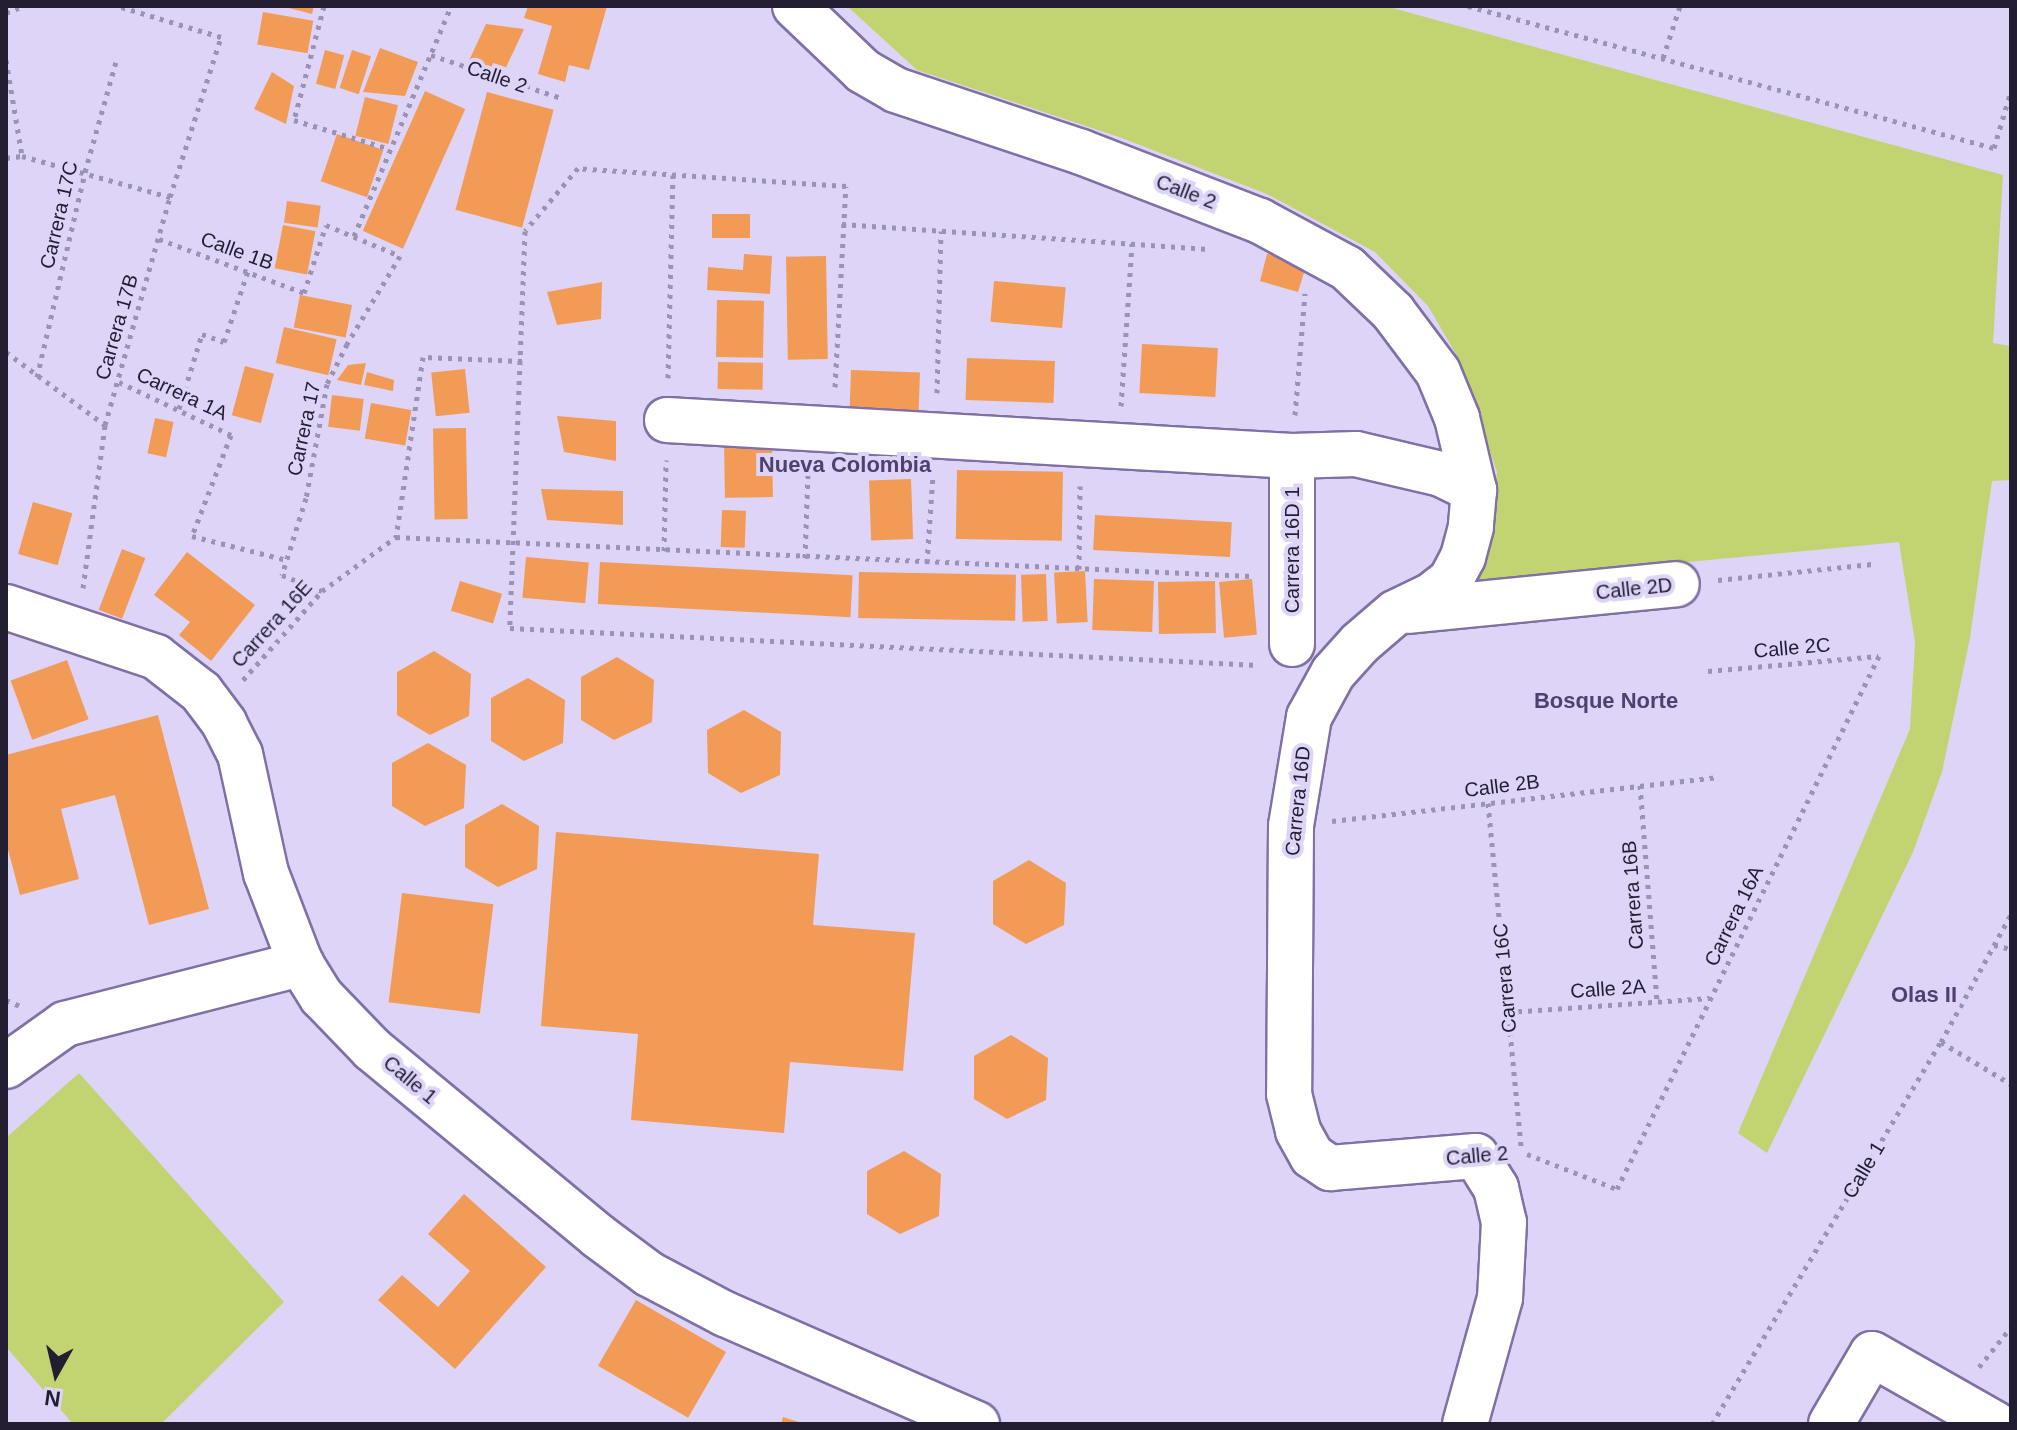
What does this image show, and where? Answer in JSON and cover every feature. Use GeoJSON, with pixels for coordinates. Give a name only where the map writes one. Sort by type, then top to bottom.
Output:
{"type":"FeatureCollection","features":[{"type":"Feature","properties":{"kind":"street","name":"Calle 2"},"geometry":{"type":"LineString","coordinates":[[795,6],[863,71],[896,90],[1081,152],[1260,221],[1347,268],[1393,312],[1438,372],[1457,418],[1474,490]]}},
{"type":"Feature","properties":{"kind":"street"},"geometry":{"type":"LineString","coordinates":[[667,420],[821,432],[1292,456],[1356,454],[1441,474],[1474,490]]}},
{"type":"Feature","properties":{"kind":"street","name":"Carrera 16D 1"},"geometry":{"type":"LineString","coordinates":[[1292,456],[1292,644]]}},
{"type":"Feature","properties":{"kind":"street","name":"Carrera 16D"},"geometry":{"type":"LineString","coordinates":[[1330,1168],[1312,1156],[1298,1131],[1289,1094],[1291,826],[1298,766],[1309,717],[1333,673],[1360,643],[1395,613],[1432,595],[1451,580],[1463,557],[1474,490]]}},
{"type":"Feature","properties":{"kind":"street","name":"Calle 2D"},"geometry":{"type":"LineString","coordinates":[[1395,613],[1677,584]]}},
{"type":"Feature","properties":{"kind":"street","name":"Calle 1"},"geometry":{"type":"LineString","coordinates":[[6,607],[156,657],[181,674],[216,710],[240,754],[266,873],[301,964],[322,997],[372,1049],[598,1236],[649,1274],[725,1314],[977,1424]]}},
{"type":"Feature","properties":{"kind":"street"},"geometry":{"type":"LineString","coordinates":[[6,1066],[65,1024],[301,964]]}},
{"type":"Feature","properties":{"kind":"street","name":"Calle 2"},"geometry":{"type":"LineString","coordinates":[[1330,1168],[1476,1156],[1496,1188],[1504,1222],[1500,1298],[1465,1424]]}},
{"type":"Feature","properties":{"kind":"street"},"geometry":{"type":"LineString","coordinates":[[1831,1424],[1872,1354],[1995,1424]]}},
{"type":"Feature","properties":{"kind":"path"},"geometry":{"type":"LineString","coordinates":[[6,13],[23,6]]}},
{"type":"Feature","properties":{"kind":"path","name":"Carrera 17B"},"geometry":{"type":"LineString","coordinates":[[75,632],[105,425],[170,197],[221,37],[118,6]]}},
{"type":"Feature","properties":{"kind":"path"},"geometry":{"type":"LineString","coordinates":[[324,6],[294,120],[390,149]]}},
{"type":"Feature","properties":{"kind":"path"},"geometry":{"type":"LineString","coordinates":[[354,236],[451,6]]}},
{"type":"Feature","properties":{"kind":"path"},"geometry":{"type":"LineString","coordinates":[[1468,6],[1994,148],[2011,91]]}},
{"type":"Feature","properties":{"kind":"path"},"geometry":{"type":"LineString","coordinates":[[1663,58],[1680,6]]}},
{"type":"Feature","properties":{"kind":"path","name":"Calle 2"},"geometry":{"type":"LineString","coordinates":[[431,55],[564,99]]}},
{"type":"Feature","properties":{"kind":"path"},"geometry":{"type":"LineString","coordinates":[[6,60],[22,156]]}},
{"type":"Feature","properties":{"kind":"path","name":"Carrera 17C"},"geometry":{"type":"LineString","coordinates":[[37,377],[85,172],[116,62]]}},
{"type":"Feature","properties":{"kind":"path"},"geometry":{"type":"LineString","coordinates":[[6,158],[22,156],[170,197]]}},
{"type":"Feature","properties":{"kind":"path"},"geometry":{"type":"LineString","coordinates":[[805,558],[846,186],[578,168],[525,231],[510,628],[1299,667],[1292,644]]}},
{"type":"Feature","properties":{"kind":"path"},"geometry":{"type":"LineString","coordinates":[[664,551],[673,175]]}},
{"type":"Feature","properties":{"kind":"path"},"geometry":{"type":"LineString","coordinates":[[842,224],[1220,249]]}},
{"type":"Feature","properties":{"kind":"path","name":"Calle 1B"},"geometry":{"type":"LineString","coordinates":[[159,239],[304,293],[326,225],[354,236]]}},
{"type":"Feature","properties":{"kind":"path"},"geometry":{"type":"LineString","coordinates":[[927,563],[936,437],[941,231]]}},
{"type":"Feature","properties":{"kind":"path","name":"Carrera 17"},"geometry":{"type":"LineString","coordinates":[[322,591],[282,575],[306,498],[327,384],[347,344],[400,256],[354,236]]}},
{"type":"Feature","properties":{"kind":"path"},"geometry":{"type":"LineString","coordinates":[[1079,569],[1132,243]]}},
{"type":"Feature","properties":{"kind":"path"},"geometry":{"type":"LineString","coordinates":[[179,409],[202,334],[224,342],[248,271]]}},
{"type":"Feature","properties":{"kind":"path"},"geometry":{"type":"LineString","coordinates":[[1292,456],[1306,286]]}},
{"type":"Feature","properties":{"kind":"path"},"geometry":{"type":"LineString","coordinates":[[6,352],[105,425]]}},
{"type":"Feature","properties":{"kind":"path"},"geometry":{"type":"LineString","coordinates":[[522,361],[423,357],[396,537],[514,545],[1292,578]]}},
{"type":"Feature","properties":{"kind":"path","name":"Carrera 1A"},"geometry":{"type":"LineString","coordinates":[[119,382],[231,435],[192,536],[287,560]]}},
{"type":"Feature","properties":{"kind":"path","name":"Carrera 16E"},"geometry":{"type":"LineString","coordinates":[[216,710],[322,591],[396,537]]}},
{"type":"Feature","properties":{"kind":"path","name":"Calle 2D"},"geometry":{"type":"LineString","coordinates":[[1677,584],[1872,564]]}},
{"type":"Feature","properties":{"kind":"path","name":"Calle 2C"},"geometry":{"type":"LineString","coordinates":[[1708,671],[1879,656]]}},
{"type":"Feature","properties":{"kind":"path","name":"Carrera 16A"},"geometry":{"type":"LineString","coordinates":[[1617,1189],[1879,656]]}},
{"type":"Feature","properties":{"kind":"path","name":"Calle 2B"},"geometry":{"type":"LineString","coordinates":[[1291,826],[1716,777]]}},
{"type":"Feature","properties":{"kind":"path","name":"Carrera 16B"},"geometry":{"type":"LineString","coordinates":[[1640,785],[1657,1002]]}},
{"type":"Feature","properties":{"kind":"path","name":"Carrera 16C"},"geometry":{"type":"LineString","coordinates":[[1488,803],[1521,1152]]}},
{"type":"Feature","properties":{"kind":"path","name":"Calle 1"},"geometry":{"type":"LineString","coordinates":[[1712,1424],[1941,1042],[2011,914]]}},
{"type":"Feature","properties":{"kind":"path"},"geometry":{"type":"LineString","coordinates":[[1994,945],[2011,949]]}},
{"type":"Feature","properties":{"kind":"path","name":"Calle 2A"},"geometry":{"type":"LineString","coordinates":[[1508,1012],[1711,998]]}},
{"type":"Feature","properties":{"kind":"path"},"geometry":{"type":"LineString","coordinates":[[1941,1042],[2011,1084]]}},
{"type":"Feature","properties":{"kind":"path","name":"Calle 2"},"geometry":{"type":"LineString","coordinates":[[1521,1152],[1617,1189]]}},
{"type":"Feature","properties":{"kind":"path"},"geometry":{"type":"LineString","coordinates":[[1953,1399],[2011,1327]]}},
{"type":"Feature","properties":{"kind":"green space"},"geometry":{"type":"Polygon","coordinates":[[[847,6],[1385,6],[2003,175],[1993,343],[2011,346],[2011,480],[1992,481],[1970,638],[1942,772],[1913,852],[1767,1153],[1738,1133],[1910,729],[1915,642],[1899,542],[1476,582],[1490,533],[1497,472],[1459,359],[1428,306],[1375,252],[1267,194],[1119,137],[917,70],[847,6]]]}},
{"type":"Feature","properties":{"kind":"green space"},"geometry":{"type":"Polygon","coordinates":[[[79,1073],[284,1302],[161,1424],[73,1424],[6,1347],[6,1138],[79,1073]]]}},
{"type":"Feature","properties":{"kind":"building"},"geometry":{"type":"Polygon","coordinates":[[[281,6],[314,6],[312,14],[281,6]]]}},
{"type":"Feature","properties":{"kind":"building"},"geometry":{"type":"Polygon","coordinates":[[[528,6],[607,6],[589,70],[569,65],[565,82],[538,74],[552,26],[524,18],[528,6]]]}},
{"type":"Feature","properties":{"kind":"building"},"geometry":{"type":"Polygon","coordinates":[[[263,12],[313,21],[307,53],[257,44],[263,12]]]}},
{"type":"Feature","properties":{"kind":"building"},"geometry":{"type":"Polygon","coordinates":[[[486,24],[524,29],[502,76],[467,65],[486,24]]]}},
{"type":"Feature","properties":{"kind":"building"},"geometry":{"type":"Polygon","coordinates":[[[380,48],[418,62],[405,96],[363,92],[380,48]]]}},
{"type":"Feature","properties":{"kind":"building"},"geometry":{"type":"Polygon","coordinates":[[[325,50],[344,55],[335,89],[316,84],[325,50]]]}},
{"type":"Feature","properties":{"kind":"building"},"geometry":{"type":"Polygon","coordinates":[[[352,50],[371,56],[359,94],[340,88],[352,50]]]}},
{"type":"Feature","properties":{"kind":"building"},"geometry":{"type":"Polygon","coordinates":[[[272,72],[294,86],[286,124],[254,109],[272,72]]]}},
{"type":"Feature","properties":{"kind":"building"},"geometry":{"type":"Polygon","coordinates":[[[425,91],[465,109],[403,249],[363,231],[425,91]]]}},
{"type":"Feature","properties":{"kind":"building"},"geometry":{"type":"Polygon","coordinates":[[[487,92],[554,110],[522,228],[455,210],[487,92]]]}},
{"type":"Feature","properties":{"kind":"building"},"geometry":{"type":"Polygon","coordinates":[[[365,97],[398,105],[388,144],[355,136],[365,97]]]}},
{"type":"Feature","properties":{"kind":"building"},"geometry":{"type":"Polygon","coordinates":[[[337,134],[383,150],[367,197],[321,181],[337,134]]]}},
{"type":"Feature","properties":{"kind":"building"},"geometry":{"type":"Polygon","coordinates":[[[287,201],[321,206],[318,228],[284,223],[287,201]]]}},
{"type":"Feature","properties":{"kind":"building"},"geometry":{"type":"Polygon","coordinates":[[[712,214],[750,214],[750,238],[712,238],[712,214]]]}},
{"type":"Feature","properties":{"kind":"building"},"geometry":{"type":"Polygon","coordinates":[[[283,225],[315,231],[307,274],[275,268],[283,225]]]}},
{"type":"Feature","properties":{"kind":"building"},"geometry":{"type":"Polygon","coordinates":[[[744,254],[772,256],[770,294],[707,290],[708,267],[743,270],[744,254]]]}},
{"type":"Feature","properties":{"kind":"building"},"geometry":{"type":"Polygon","coordinates":[[[1267,254],[1309,256],[1298,292],[1260,281],[1267,254]]]}},
{"type":"Feature","properties":{"kind":"building"},"geometry":{"type":"Polygon","coordinates":[[[826,256],[828,359],[788,360],[786,257],[826,256]]]}},
{"type":"Feature","properties":{"kind":"building"},"geometry":{"type":"Polygon","coordinates":[[[994,281],[1066,287],[1062,328],[990,322],[994,281]]]}},
{"type":"Feature","properties":{"kind":"building"},"geometry":{"type":"Polygon","coordinates":[[[602,282],[601,319],[557,325],[547,292],[602,282]]]}},
{"type":"Feature","properties":{"kind":"building"},"geometry":{"type":"Polygon","coordinates":[[[300,295],[352,305],[346,338],[294,327],[300,295]]]}},
{"type":"Feature","properties":{"kind":"building"},"geometry":{"type":"Polygon","coordinates":[[[717,300],[764,301],[763,358],[716,357],[717,300]]]}},
{"type":"Feature","properties":{"kind":"building"},"geometry":{"type":"Polygon","coordinates":[[[284,327],[337,339],[328,375],[276,363],[284,327]]]}},
{"type":"Feature","properties":{"kind":"building"},"geometry":{"type":"Polygon","coordinates":[[[1142,344],[1218,348],[1215,397],[1139,393],[1142,344]]]}},
{"type":"Feature","properties":{"kind":"building"},"geometry":{"type":"Polygon","coordinates":[[[967,358],[1055,361],[1053,403],[966,400],[967,358]]]}},
{"type":"Feature","properties":{"kind":"building"},"geometry":{"type":"Polygon","coordinates":[[[718,362],[763,363],[763,390],[718,389],[718,362]]]}},
{"type":"Feature","properties":{"kind":"building"},"geometry":{"type":"Polygon","coordinates":[[[366,363],[361,385],[337,380],[348,365],[366,363]]]}},
{"type":"Feature","properties":{"kind":"building"},"geometry":{"type":"Polygon","coordinates":[[[245,366],[274,374],[261,423],[232,415],[245,366]]]}},
{"type":"Feature","properties":{"kind":"building"},"geometry":{"type":"Polygon","coordinates":[[[465,369],[470,413],[436,416],[431,373],[465,369]]]}},
{"type":"Feature","properties":{"kind":"building"},"geometry":{"type":"Polygon","coordinates":[[[851,370],[920,372],[919,410],[850,408],[851,370]]]}},
{"type":"Feature","properties":{"kind":"building"},"geometry":{"type":"Polygon","coordinates":[[[367,372],[394,380],[393,391],[364,385],[367,372]]]}},
{"type":"Feature","properties":{"kind":"building"},"geometry":{"type":"Polygon","coordinates":[[[332,395],[364,399],[360,431],[328,427],[332,395]]]}},
{"type":"Feature","properties":{"kind":"building"},"geometry":{"type":"Polygon","coordinates":[[[371,403],[411,410],[405,446],[365,438],[371,403]]]}},
{"type":"Feature","properties":{"kind":"building"},"geometry":{"type":"Polygon","coordinates":[[[557,416],[616,421],[616,461],[564,452],[557,416]]]}},
{"type":"Feature","properties":{"kind":"building"},"geometry":{"type":"Polygon","coordinates":[[[155,418],[174,422],[166,457],[148,453],[155,418]]]}},
{"type":"Feature","properties":{"kind":"building"},"geometry":{"type":"Polygon","coordinates":[[[466,428],[468,519],[435,520],[433,429],[466,428]]]}},
{"type":"Feature","properties":{"kind":"building"},"geometry":{"type":"Polygon","coordinates":[[[772,441],[773,497],[725,498],[724,442],[772,441]]]}},
{"type":"Feature","properties":{"kind":"building"},"geometry":{"type":"Polygon","coordinates":[[[957,470],[1063,472],[1062,541],[956,539],[957,470]]]}},
{"type":"Feature","properties":{"kind":"building"},"geometry":{"type":"Polygon","coordinates":[[[911,479],[913,539],[871,540],[869,480],[911,479]]]}},
{"type":"Feature","properties":{"kind":"building"},"geometry":{"type":"Polygon","coordinates":[[[541,489],[623,491],[623,525],[547,520],[541,489]]]}},
{"type":"Feature","properties":{"kind":"building"},"geometry":{"type":"Polygon","coordinates":[[[33,502],[72,513],[58,565],[18,554],[33,502]]]}},
{"type":"Feature","properties":{"kind":"building"},"geometry":{"type":"Polygon","coordinates":[[[722,510],[746,511],[745,548],[721,547],[722,510]]]}},
{"type":"Feature","properties":{"kind":"building"},"geometry":{"type":"Polygon","coordinates":[[[1095,515],[1232,522],[1230,557],[1093,550],[1095,515]]]}},
{"type":"Feature","properties":{"kind":"building"},"geometry":{"type":"Polygon","coordinates":[[[122,549],[145,558],[122,619],[99,610],[122,549]]]}},
{"type":"Feature","properties":{"kind":"building"},"geometry":{"type":"Polygon","coordinates":[[[187,552],[255,605],[211,661],[179,635],[190,622],[154,595],[187,552]]]}},
{"type":"Feature","properties":{"kind":"building"},"geometry":{"type":"Polygon","coordinates":[[[526,557],[589,562],[585,603],[522,598],[526,557]]]}},
{"type":"Feature","properties":{"kind":"building"},"geometry":{"type":"Polygon","coordinates":[[[600,562],[853,575],[850,617],[598,604],[600,562]]]}},
{"type":"Feature","properties":{"kind":"building"},"geometry":{"type":"Polygon","coordinates":[[[1085,571],[1088,622],[1057,624],[1054,573],[1085,571]]]}},
{"type":"Feature","properties":{"kind":"building"},"geometry":{"type":"Polygon","coordinates":[[[859,572],[1016,575],[1015,621],[858,618],[859,572]]]}},
{"type":"Feature","properties":{"kind":"building"},"geometry":{"type":"Polygon","coordinates":[[[1046,574],[1048,621],[1023,622],[1021,575],[1046,574]]]}},
{"type":"Feature","properties":{"kind":"building"},"geometry":{"type":"Polygon","coordinates":[[[1094,579],[1154,581],[1152,632],[1092,630],[1094,579]]]}},
{"type":"Feature","properties":{"kind":"building"},"geometry":{"type":"Polygon","coordinates":[[[1252,579],[1257,635],[1224,638],[1219,582],[1252,579]]]}},
{"type":"Feature","properties":{"kind":"building"},"geometry":{"type":"Polygon","coordinates":[[[460,581],[502,594],[493,624],[451,611],[460,581]]]}},
{"type":"Feature","properties":{"kind":"building"},"geometry":{"type":"Polygon","coordinates":[[[1215,581],[1216,633],[1159,634],[1158,582],[1215,581]]]}},
{"type":"Feature","properties":{"kind":"building"},"geometry":{"type":"Polygon","coordinates":[[[434,651],[471,674],[469,716],[430,735],[397,715],[397,672],[434,651]]]}},
{"type":"Feature","properties":{"kind":"building"},"geometry":{"type":"Polygon","coordinates":[[[617,657],[654,680],[652,722],[614,740],[581,720],[581,677],[617,657]]]}},
{"type":"Feature","properties":{"kind":"building"},"geometry":{"type":"Polygon","coordinates":[[[67,660],[89,719],[32,740],[11,681],[67,660]]]}},
{"type":"Feature","properties":{"kind":"building"},"geometry":{"type":"Polygon","coordinates":[[[528,678],[565,700],[563,743],[524,761],[491,741],[491,698],[528,678]]]}},
{"type":"Feature","properties":{"kind":"building"},"geometry":{"type":"Polygon","coordinates":[[[744,710],[781,732],[780,775],[741,793],[708,773],[707,730],[744,710]]]}},
{"type":"Feature","properties":{"kind":"building"},"geometry":{"type":"Polygon","coordinates":[[[158,715],[209,909],[149,925],[115,795],[61,809],[79,879],[20,895],[6,842],[6,755],[158,715]]]}},
{"type":"Feature","properties":{"kind":"building"},"geometry":{"type":"Polygon","coordinates":[[[428,743],[466,765],[464,808],[425,826],[392,806],[392,763],[428,743]]]}},
{"type":"Feature","properties":{"kind":"building"},"geometry":{"type":"Polygon","coordinates":[[[502,804],[539,826],[537,869],[498,887],[465,867],[465,825],[502,804]]]}},
{"type":"Feature","properties":{"kind":"building"},"geometry":{"type":"Polygon","coordinates":[[[556,832],[819,854],[813,925],[915,933],[903,1071],[790,1062],[784,1133],[631,1120],[638,1034],[541,1026],[556,832]]]}},
{"type":"Feature","properties":{"kind":"building"},"geometry":{"type":"Polygon","coordinates":[[[1029,860],[1066,883],[1064,925],[1026,944],[993,924],[993,881],[1029,860]]]}},
{"type":"Feature","properties":{"kind":"building"},"geometry":{"type":"Polygon","coordinates":[[[402,893],[493,904],[480,1013],[389,1002],[402,893]]]}},
{"type":"Feature","properties":{"kind":"building"},"geometry":{"type":"Polygon","coordinates":[[[1011,1035],[1048,1058],[1046,1100],[1007,1119],[974,1099],[974,1056],[1011,1035]]]}},
{"type":"Feature","properties":{"kind":"building"},"geometry":{"type":"Polygon","coordinates":[[[904,1151],[941,1174],[939,1216],[900,1234],[867,1214],[867,1171],[904,1151]]]}},
{"type":"Feature","properties":{"kind":"building"},"geometry":{"type":"Polygon","coordinates":[[[464,1194],[546,1267],[455,1369],[378,1300],[402,1275],[438,1307],[470,1271],[428,1234],[464,1194]]]}},
{"type":"Feature","properties":{"kind":"building"},"geometry":{"type":"Polygon","coordinates":[[[636,1300],[726,1352],[688,1418],[598,1366],[636,1300]]]}},
{"type":"Feature","properties":{"kind":"building"},"geometry":{"type":"Polygon","coordinates":[[[783,1417],[802,1423],[802,1424],[781,1424],[783,1417]]]}},
{"type":"Feature","properties":{"kind":"district","name":"Nueva Colombia"},"geometry":{"type":"Point","coordinates":[845,465]}},
{"type":"Feature","properties":{"kind":"district","name":"Bosque Norte"},"geometry":{"type":"Point","coordinates":[1606,701]}},
{"type":"Feature","properties":{"kind":"district","name":"Olas II"},"geometry":{"type":"Point","coordinates":[1924,995]}}]}
